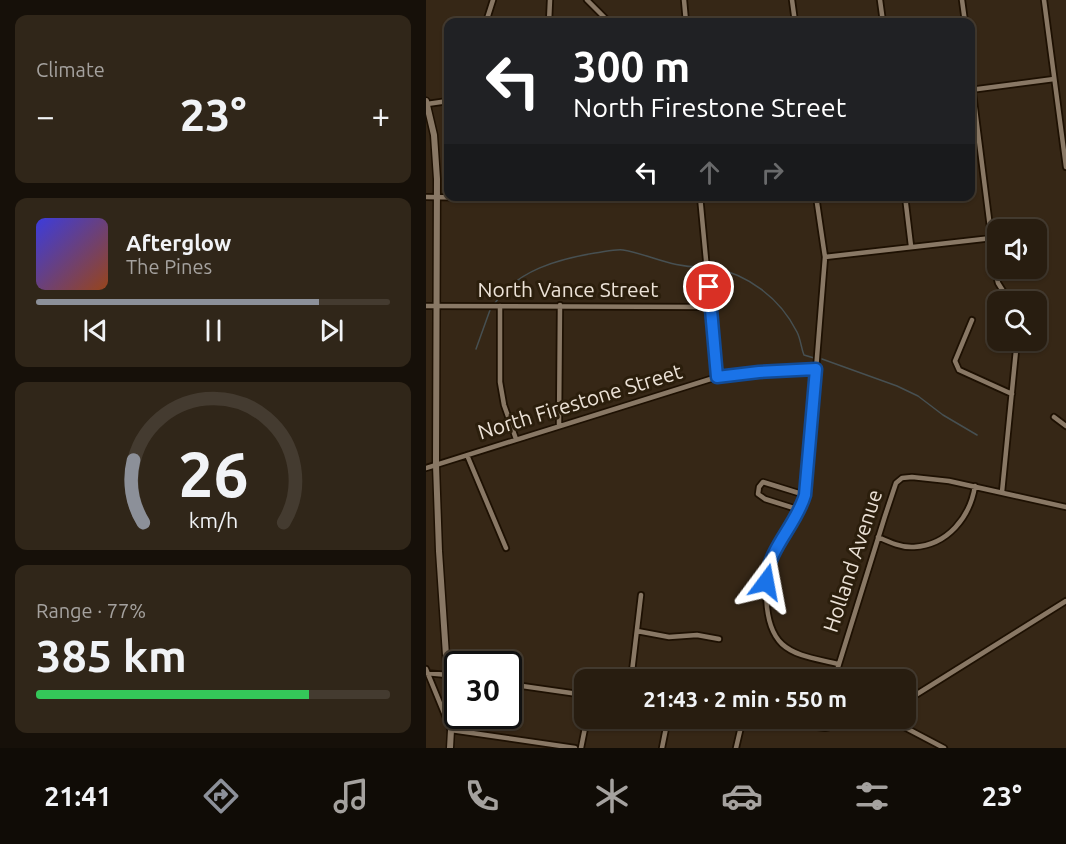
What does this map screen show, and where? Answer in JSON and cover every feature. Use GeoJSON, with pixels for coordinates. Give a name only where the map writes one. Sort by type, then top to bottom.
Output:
{"type":"FeatureCollection","features":[{"type":"Feature","properties":{"kind":"main road"},"geometry":{"type":"LineString","coordinates":[[427,102],[434,135],[438,197],[436,465],[445,651]]}},
{"type":"Feature","properties":{"kind":"main road"},"geometry":{"type":"LineString","coordinates":[[450,748],[451,730]]}},
{"type":"Feature","properties":{"kind":"street"},"geometry":{"type":"LineString","coordinates":[[487,18],[493,0]]}},
{"type":"Feature","properties":{"kind":"street"},"geometry":{"type":"LineString","coordinates":[[549,18],[550,0]]}},
{"type":"Feature","properties":{"kind":"street"},"geometry":{"type":"LineString","coordinates":[[587,0],[605,18]]}},
{"type":"Feature","properties":{"kind":"street"},"geometry":{"type":"LineString","coordinates":[[684,0],[686,18]]}},
{"type":"Feature","properties":{"kind":"street"},"geometry":{"type":"LineString","coordinates":[[792,0],[794,18]]}},
{"type":"Feature","properties":{"kind":"street"},"geometry":{"type":"LineString","coordinates":[[880,0],[882,18]]}},
{"type":"Feature","properties":{"kind":"street"},"geometry":{"type":"LineString","coordinates":[[962,0],[964,18]]}},
{"type":"Feature","properties":{"kind":"street"},"geometry":{"type":"LineString","coordinates":[[1044,0],[1066,167]]}},
{"type":"Feature","properties":{"kind":"street"},"geometry":{"type":"LineString","coordinates":[[975,89],[1054,79]]}},
{"type":"Feature","properties":{"kind":"street"},"geometry":{"type":"LineString","coordinates":[[427,102],[444,101]]}},
{"type":"Feature","properties":{"kind":"street"},"geometry":{"type":"LineString","coordinates":[[975,111],[989,219]]}},
{"type":"Feature","properties":{"kind":"street"},"geometry":{"type":"LineString","coordinates":[[426,197],[444,197]]}},
{"type":"Feature","properties":{"kind":"street"},"geometry":{"type":"LineString","coordinates":[[700,201],[717,377]]}},
{"type":"Feature","properties":{"kind":"street"},"geometry":{"type":"LineString","coordinates":[[817,201],[825,256],[805,495],[800,510],[774,551],[769,566],[766,598],[770,622],[777,637],[788,648],[803,655],[838,664]]}},
{"type":"Feature","properties":{"kind":"street"},"geometry":{"type":"LineString","coordinates":[[906,201],[911,246]]}},
{"type":"Feature","properties":{"kind":"street"},"geometry":{"type":"LineString","coordinates":[[825,256],[987,238]]}},
{"type":"Feature","properties":{"kind":"street"},"geometry":{"type":"LineString","coordinates":[[559,425],[560,305]]}},
{"type":"Feature","properties":{"kind":"street","name":"North Vance Street"},"geometry":{"type":"LineString","coordinates":[[426,306],[560,305],[711,308]]}},
{"type":"Feature","properties":{"kind":"street"},"geometry":{"type":"LineString","coordinates":[[500,306],[500,382],[504,405],[516,439]]}},
{"type":"Feature","properties":{"kind":"street"},"geometry":{"type":"LineString","coordinates":[[972,320],[955,361],[959,370],[1012,394]]}},
{"type":"Feature","properties":{"kind":"street"},"geometry":{"type":"LineString","coordinates":[[1002,492],[1016,351]]}},
{"type":"Feature","properties":{"kind":"street","name":"North Firestone Street"},"geometry":{"type":"LineString","coordinates":[[426,468],[717,377],[816,369]]}},
{"type":"Feature","properties":{"kind":"street"},"geometry":{"type":"LineString","coordinates":[[1054,417],[1066,426]]}},
{"type":"Feature","properties":{"kind":"street"},"geometry":{"type":"LineString","coordinates":[[467,454],[506,548]]}},
{"type":"Feature","properties":{"kind":"street","name":"Holland Avenue"},"geometry":{"type":"LineString","coordinates":[[837,669],[896,483],[902,478],[912,477],[975,486]]}},
{"type":"Feature","properties":{"kind":"street"},"geometry":{"type":"LineString","coordinates":[[800,510],[765,499],[758,494],[759,487],[763,482],[805,495]]}},
{"type":"Feature","properties":{"kind":"street"},"geometry":{"type":"LineString","coordinates":[[878,537],[913,547],[938,539],[951,531],[966,516],[973,499],[975,486],[1066,507]]}},
{"type":"Feature","properties":{"kind":"street"},"geometry":{"type":"LineString","coordinates":[[632,669],[641,595]]}},
{"type":"Feature","properties":{"kind":"street"},"geometry":{"type":"LineString","coordinates":[[916,695],[1066,601]]}},
{"type":"Feature","properties":{"kind":"street"},"geometry":{"type":"LineString","coordinates":[[637,631],[669,637],[697,635],[719,639]]}},
{"type":"Feature","properties":{"kind":"street"},"geometry":{"type":"LineString","coordinates":[[427,671],[444,674]]}},
{"type":"Feature","properties":{"kind":"street"},"geometry":{"type":"LineString","coordinates":[[427,671],[451,730],[575,748]]}},
{"type":"Feature","properties":{"kind":"street"},"geometry":{"type":"LineString","coordinates":[[522,686],[574,693]]}},
{"type":"Feature","properties":{"kind":"street"},"geometry":{"type":"LineString","coordinates":[[581,748],[585,729]]}},
{"type":"Feature","properties":{"kind":"street"},"geometry":{"type":"LineString","coordinates":[[662,748],[666,729]]}},
{"type":"Feature","properties":{"kind":"street"},"geometry":{"type":"LineString","coordinates":[[736,748],[742,729]]}},
{"type":"Feature","properties":{"kind":"street"},"geometry":{"type":"LineString","coordinates":[[908,729],[944,748]]}},
{"type":"Feature","properties":{"kind":"waterway"},"geometry":{"type":"LineString","coordinates":[[495,303],[515,282],[527,274],[553,263],[595,253],[623,250],[671,263],[703,267]]}},
{"type":"Feature","properties":{"kind":"waterway"},"geometry":{"type":"LineString","coordinates":[[710,267],[737,275],[772,298],[782,308],[797,332],[804,355],[814,358]]}},
{"type":"Feature","properties":{"kind":"waterway"},"geometry":{"type":"LineString","coordinates":[[476,349],[490,310]]}},
{"type":"Feature","properties":{"kind":"waterway"},"geometry":{"type":"LineString","coordinates":[[822,359],[918,396],[943,415],[977,435]]}},
{"type":"Feature","properties":{"kind":"route"},"geometry":{"type":"LineString","coordinates":[[709,287],[717,377],[816,369],[805,495],[800,510],[774,551],[766,582]]}}]}
